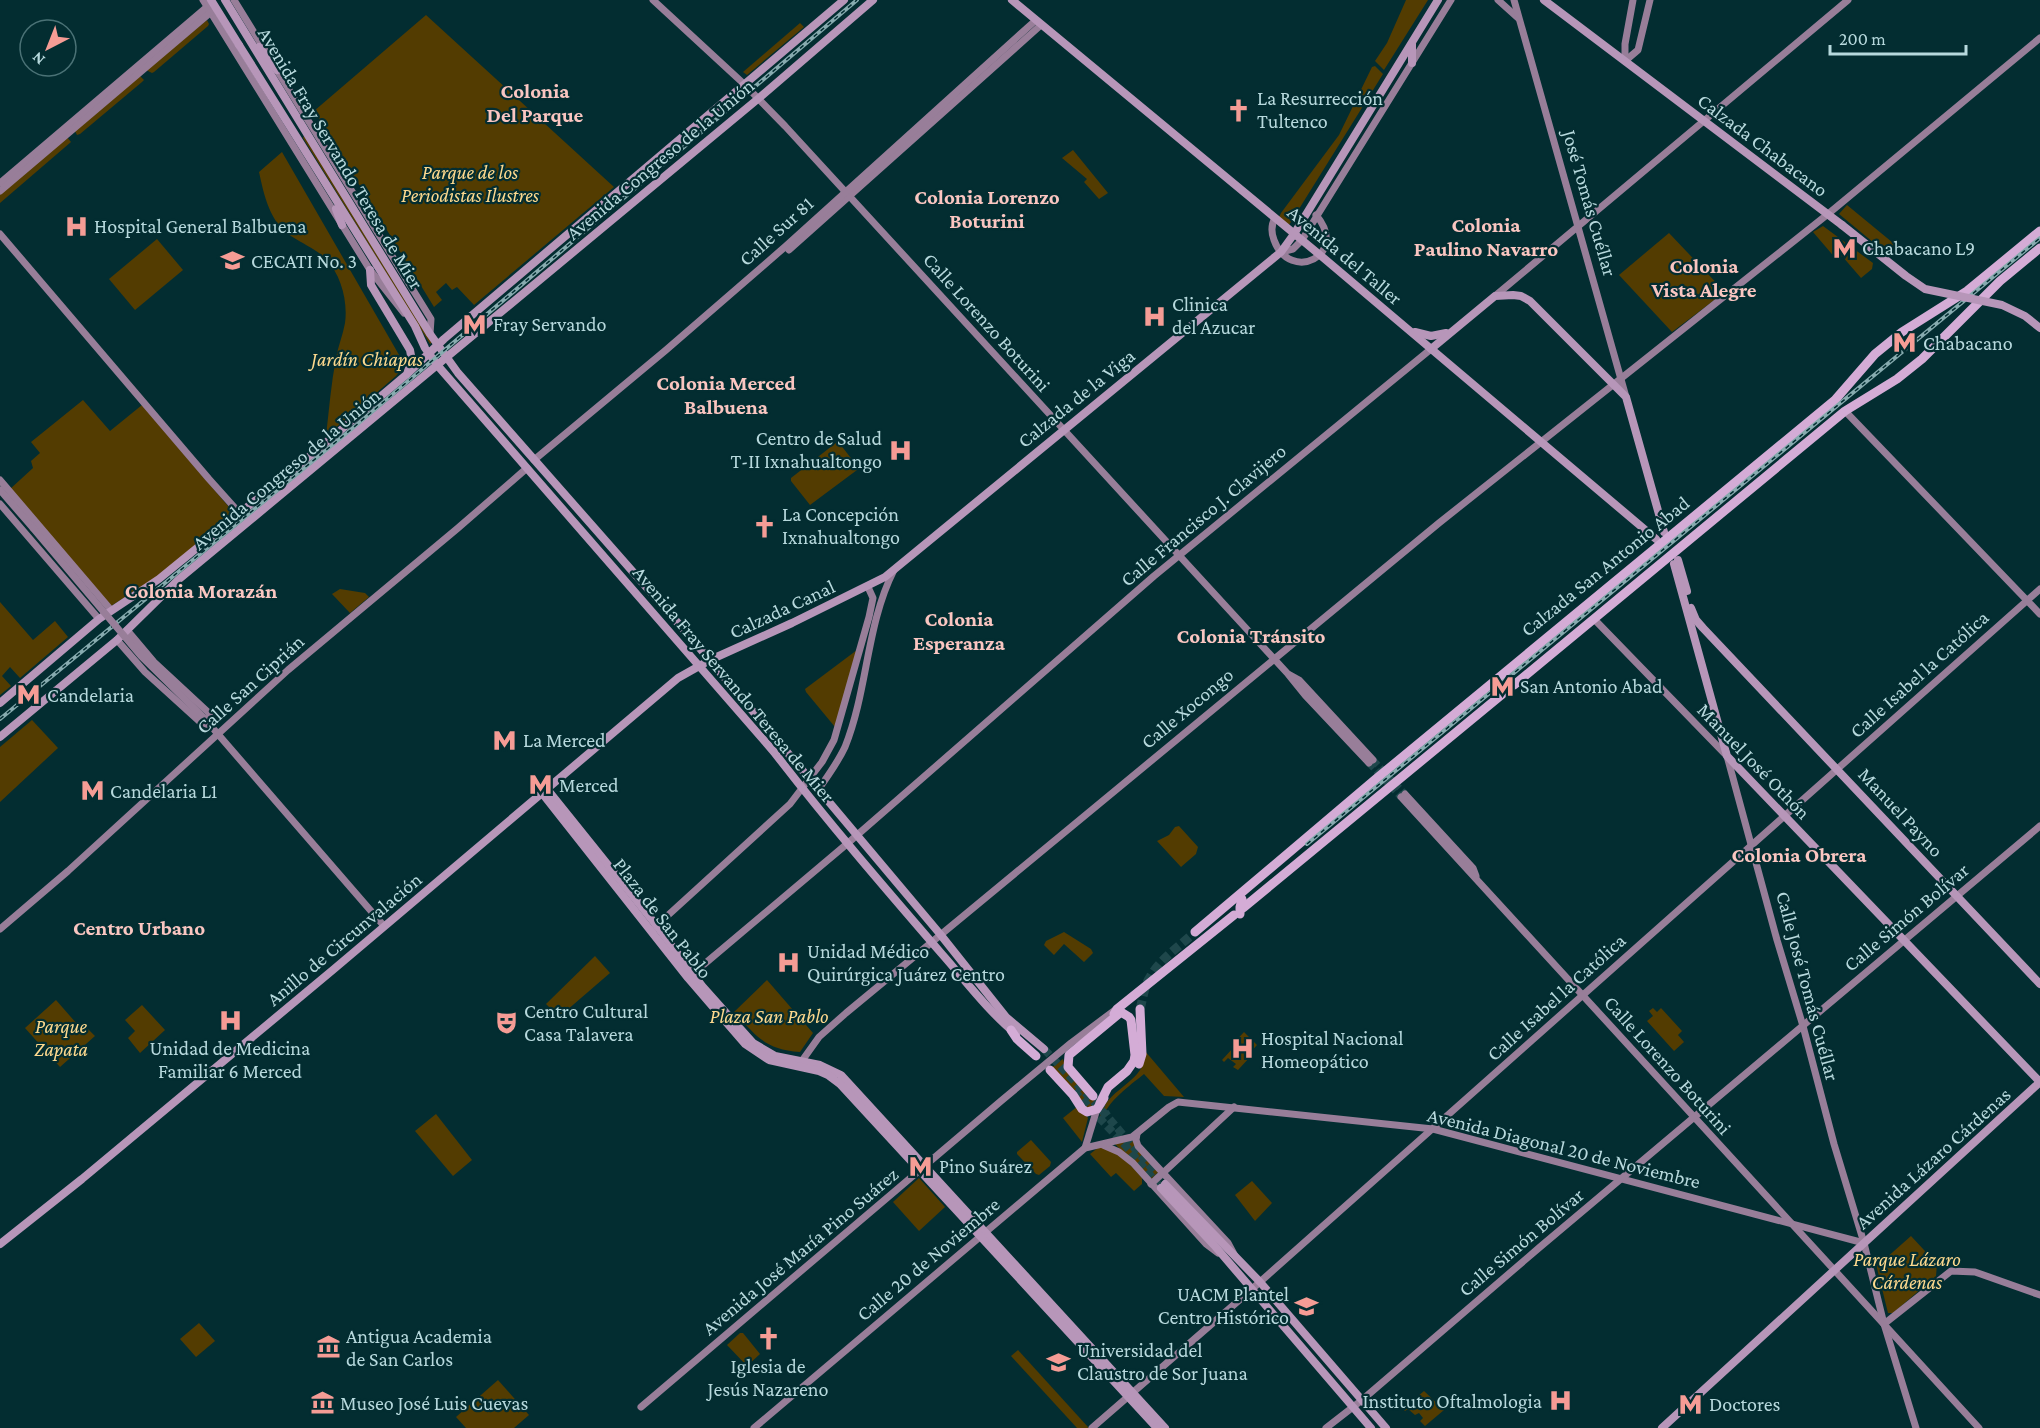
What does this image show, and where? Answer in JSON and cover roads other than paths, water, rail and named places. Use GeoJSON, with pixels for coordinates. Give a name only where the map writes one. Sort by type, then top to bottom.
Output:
{"type":"FeatureCollection","features":[{"type":"Feature","properties":{"kind":"highway","name":"Calzada San Antonio Abad"},"geometry":{"type":"LineString","coordinates":[[1195,932],[1835,400],[1875,354],[1902,332],[1967,291],[2040,231]]}},
{"type":"Feature","properties":{"kind":"highway","name":"Calzada San Antonio Abad"},"geometry":{"type":"LineString","coordinates":[[1117,1009],[1594,620],[1845,411],[1897,379],[1922,359],[2000,281],[2040,248]]}},
{"type":"Feature","properties":{"kind":"highway"},"geometry":{"type":"LineString","coordinates":[[1240,910],[1268,869]]}},
{"type":"Feature","properties":{"kind":"highway"},"geometry":{"type":"LineString","coordinates":[[1110,1022],[1117,1009]]}},
{"type":"Feature","properties":{"kind":"highway"},"geometry":{"type":"LineString","coordinates":[[1050,1070],[1087,1112],[1138,1065],[1142,1054],[1140,1009]]}},
{"type":"Feature","properties":{"kind":"highway"},"geometry":{"type":"LineString","coordinates":[[1121,1012],[1131,1020],[1135,1055],[1131,1067],[1108,1087],[1097,1103],[1068,1067],[1067,1060],[1071,1052],[1121,1012]]}},
{"type":"Feature","properties":{"kind":"highway"},"geometry":{"type":"LineString","coordinates":[[1011,1030],[1017,1039],[1040,1053]]}},
{"type":"Feature","properties":{"kind":"main road"},"geometry":{"type":"LineString","coordinates":[[225,0],[277,70]]}},
{"type":"Feature","properties":{"kind":"main road","name":"Avenida Fray Servando Teresa de Mier"},"geometry":{"type":"LineString","coordinates":[[225,0],[447,359],[710,660],[940,934],[1006,1017],[1040,1053]]}},
{"type":"Feature","properties":{"kind":"main road","name":"Avenida Congreso de la Unión"},"geometry":{"type":"LineString","coordinates":[[0,703],[99,619],[159,579],[297,466],[844,0]]}},
{"type":"Feature","properties":{"kind":"main road","name":"Avenida Congreso de la Unión"},"geometry":{"type":"LineString","coordinates":[[0,737],[117,640],[168,589],[447,359],[873,0]]}},
{"type":"Feature","properties":{"kind":"main road","name":"Avenida del Taller"},"geometry":{"type":"LineString","coordinates":[[1012,0],[1409,329],[1656,538]]}},
{"type":"Feature","properties":{"kind":"main road","name":"Calzada de la Viga"},"geometry":{"type":"LineString","coordinates":[[868,587],[894,570],[1281,252],[1438,0]]}},
{"type":"Feature","properties":{"kind":"main road","name":"Calzada Chabacano"},"geometry":{"type":"LineString","coordinates":[[1544,0],[1828,214],[1918,285],[1933,292],[1994,302],[2013,309],[2040,328]]}},
{"type":"Feature","properties":{"kind":"main road","name":"Avenida Fray Servando Teresa de Mier"},"geometry":{"type":"LineString","coordinates":[[209,4],[239,45],[304,149],[348,234],[415,326],[428,353],[438,366],[774,752],[802,789],[931,941],[1011,1030]]}},
{"type":"Feature","properties":{"kind":"main road"},"geometry":{"type":"LineString","coordinates":[[1412,42],[1412,63]]}},
{"type":"Feature","properties":{"kind":"main road"},"geometry":{"type":"LineString","coordinates":[[304,149],[340,216],[342,225]]}},
{"type":"Feature","properties":{"kind":"main road"},"geometry":{"type":"LineString","coordinates":[[348,234],[362,223]]}},
{"type":"Feature","properties":{"kind":"main road"},"geometry":{"type":"LineString","coordinates":[[370,270],[371,285],[410,350],[412,361],[406,375]]}},
{"type":"Feature","properties":{"kind":"main road"},"geometry":{"type":"LineString","coordinates":[[1495,296],[1521,296],[1530,302],[1626,397],[1664,532]]}},
{"type":"Feature","properties":{"kind":"main road","name":"Calle Francisco J. Clavijero"},"geometry":{"type":"LineString","coordinates":[[1431,349],[1495,296]]}},
{"type":"Feature","properties":{"kind":"main road"},"geometry":{"type":"LineString","coordinates":[[1409,329],[1431,336],[1440,336],[1453,330]]}},
{"type":"Feature","properties":{"kind":"main road"},"geometry":{"type":"LineString","coordinates":[[294,483],[297,466]]}},
{"type":"Feature","properties":{"kind":"main road","name":"Calle José Tomás Cuéllar"},"geometry":{"type":"LineString","coordinates":[[1727,756],[1676,562],[1696,620],[1737,664]]}},
{"type":"Feature","properties":{"kind":"main road","name":"Calzada Canal"},"geometry":{"type":"LineString","coordinates":[[710,660],[868,587]]}},
{"type":"Feature","properties":{"kind":"main road","name":"Anillo de Circunvalación"},"geometry":{"type":"LineString","coordinates":[[0,1244],[82,1179],[678,678],[710,660]]}},
{"type":"Feature","properties":{"kind":"main road","name":"Manuel Payno"},"geometry":{"type":"LineString","coordinates":[[1737,664],[2040,984]]}},
{"type":"Feature","properties":{"kind":"main road","name":"Manuel José Othón"},"geometry":{"type":"LineString","coordinates":[[1727,756],[2040,1082]]}},
{"type":"Feature","properties":{"kind":"main road"},"geometry":{"type":"LineString","coordinates":[[818,790],[818,798],[848,843]]}},
{"type":"Feature","properties":{"kind":"main road","name":"Plaza de San Pablo"},"geometry":{"type":"LineString","coordinates":[[545,791],[654,928],[707,1001],[750,1048],[769,1060],[799,1064]]}},
{"type":"Feature","properties":{"kind":"main road","name":"Plaza de San Pablo"},"geometry":{"type":"LineString","coordinates":[[690,976],[702,986],[744,1035],[758,1047],[775,1056],[799,1064]]}},
{"type":"Feature","properties":{"kind":"main road"},"geometry":{"type":"LineString","coordinates":[[702,986],[707,1001]]}},
{"type":"Feature","properties":{"kind":"main road"},"geometry":{"type":"LineString","coordinates":[[799,1064],[837,1081],[922,1168],[1131,1395],[1165,1428]]}},
{"type":"Feature","properties":{"kind":"main road","name":"Avenida Lázaro Cárdenas"},"geometry":{"type":"LineString","coordinates":[[1662,1428],[2040,1082]]}},
{"type":"Feature","properties":{"kind":"main road"},"geometry":{"type":"LineString","coordinates":[[1371,1428],[1163,1186],[1260,1282],[1386,1428]]}},
{"type":"Feature","properties":{"kind":"main road"},"geometry":{"type":"LineString","coordinates":[[1131,1395],[1157,1428]]}},
{"type":"Feature","properties":{"kind":"street","name":"Calle Lorenzo Boturini"},"geometry":{"type":"LineString","coordinates":[[653,0],[759,98],[1273,659],[1288,674],[1299,680],[1371,761]]}},
{"type":"Feature","properties":{"kind":"street"},"geometry":{"type":"LineString","coordinates":[[1302,240],[1452,0]]}},
{"type":"Feature","properties":{"kind":"street"},"geometry":{"type":"LineString","coordinates":[[1498,0],[1518,18]]}},
{"type":"Feature","properties":{"kind":"street"},"geometry":{"type":"LineString","coordinates":[[1514,0],[1518,18]]}},
{"type":"Feature","properties":{"kind":"street"},"geometry":{"type":"LineString","coordinates":[[1625,61],[1625,44],[1633,0]]}},
{"type":"Feature","properties":{"kind":"street"},"geometry":{"type":"LineString","coordinates":[[1625,61],[1638,50],[1650,0]]}},
{"type":"Feature","properties":{"kind":"street","name":"Calle Francisco J. Clavijero"},"geometry":{"type":"LineString","coordinates":[[1495,296],[1848,0]]}},
{"type":"Feature","properties":{"kind":"street","name":"Avenida Fray Servando Teresa de Mier"},"geometry":{"type":"LineString","coordinates":[[237,1],[431,319],[430,334]]}},
{"type":"Feature","properties":{"kind":"street","name":"Avenida Fray Servando Teresa de Mier"},"geometry":{"type":"LineString","coordinates":[[209,4],[370,270],[415,326]]}},
{"type":"Feature","properties":{"kind":"street"},"geometry":{"type":"LineString","coordinates":[[0,183],[209,4]]}},
{"type":"Feature","properties":{"kind":"street"},"geometry":{"type":"LineString","coordinates":[[0,191],[209,4]]}},
{"type":"Feature","properties":{"kind":"street","name":"José Tomás Cuéllar"},"geometry":{"type":"LineString","coordinates":[[1518,18],[1550,123],[1626,397]]}},
{"type":"Feature","properties":{"kind":"street","name":"Calle Sur 81"},"geometry":{"type":"LineString","coordinates":[[534,460],[683,336],[847,194],[1038,22]]}},
{"type":"Feature","properties":{"kind":"street","name":"Calle Xocongo"},"geometry":{"type":"LineString","coordinates":[[799,1064],[819,1037],[931,941],[1540,441],[1828,214],[2040,38]]}},
{"type":"Feature","properties":{"kind":"street","name":"Calle Sur 81"},"geometry":{"type":"LineString","coordinates":[[789,250],[847,194]]}},
{"type":"Feature","properties":{"kind":"street"},"geometry":{"type":"LineString","coordinates":[[1275,218],[1272,223],[1272,235],[1281,252],[1292,260],[1304,263],[1320,255],[1326,242],[1326,234],[1316,215]]}},
{"type":"Feature","properties":{"kind":"street"},"geometry":{"type":"LineString","coordinates":[[0,234],[209,478],[240,512],[251,519]]}},
{"type":"Feature","properties":{"kind":"street","name":"Calzada de la Viga"},"geometry":{"type":"LineString","coordinates":[[1281,252],[1293,249],[1302,240]]}},
{"type":"Feature","properties":{"kind":"street","name":"Calle Francisco J. Clavijero"},"geometry":{"type":"LineString","coordinates":[[690,976],[848,843],[1178,556],[1431,349]]}},
{"type":"Feature","properties":{"kind":"street"},"geometry":{"type":"LineString","coordinates":[[1845,411],[2040,614]]}},
{"type":"Feature","properties":{"kind":"street","name":"Calle San Ciprián"},"geometry":{"type":"LineString","coordinates":[[0,929],[68,871],[288,670],[527,468]]}},
{"type":"Feature","properties":{"kind":"street"},"geometry":{"type":"LineString","coordinates":[[0,480],[111,610]]}},
{"type":"Feature","properties":{"kind":"street"},"geometry":{"type":"LineString","coordinates":[[0,490],[141,656],[213,727],[384,926]]}},
{"type":"Feature","properties":{"kind":"street"},"geometry":{"type":"LineString","coordinates":[[0,504],[99,619]]}},
{"type":"Feature","properties":{"kind":"street","name":"Calzada de la Viga"},"geometry":{"type":"LineString","coordinates":[[818,790],[846,745],[877,619],[886,587],[894,570]]}},
{"type":"Feature","properties":{"kind":"street"},"geometry":{"type":"LineString","coordinates":[[654,928],[779,814],[822,762],[834,740],[869,617],[873,598],[868,587]]}},
{"type":"Feature","properties":{"kind":"street","name":"Calle Isabel la Católica"},"geometry":{"type":"LineString","coordinates":[[1092,1428],[1433,1129],[2040,589]]}},
{"type":"Feature","properties":{"kind":"street","name":"Manuel José Othón"},"geometry":{"type":"LineString","coordinates":[[1594,620],[1727,756]]}},
{"type":"Feature","properties":{"kind":"street"},"geometry":{"type":"LineString","coordinates":[[127,630],[154,662],[208,712],[213,727]]}},
{"type":"Feature","properties":{"kind":"street"},"geometry":{"type":"LineString","coordinates":[[117,640],[145,672],[200,722],[213,727]]}},
{"type":"Feature","properties":{"kind":"street","name":"Calle José Tomás Cuéllar"},"geometry":{"type":"LineString","coordinates":[[1727,756],[1834,1144],[1864,1243],[1884,1324],[1916,1428]]}},
{"type":"Feature","properties":{"kind":"street","name":"Calle Lorenzo Boturini"},"geometry":{"type":"LineString","coordinates":[[1403,796],[1473,868],[1478,881],[1979,1428]]}},
{"type":"Feature","properties":{"kind":"street","name":"Calle Simón Bolívar"},"geometry":{"type":"LineString","coordinates":[[1326,1428],[2040,826]]}},
{"type":"Feature","properties":{"kind":"street","name":"Avenida José María Pino Suárez"},"geometry":{"type":"LineString","coordinates":[[641,1407],[1035,1073],[1117,1009]]}},
{"type":"Feature","properties":{"kind":"street","name":"Avenida Diagonal 20 de Noviembre"},"geometry":{"type":"LineString","coordinates":[[1085,1148],[1120,1141],[1137,1134],[1169,1107],[1179,1102],[1433,1129],[1864,1243]]}},
{"type":"Feature","properties":{"kind":"street"},"geometry":{"type":"LineString","coordinates":[[1085,1148],[1097,1103]]}},
{"type":"Feature","properties":{"kind":"street"},"geometry":{"type":"LineString","coordinates":[[1151,1184],[1234,1107]]}},
{"type":"Feature","properties":{"kind":"street"},"geometry":{"type":"LineString","coordinates":[[1137,1134],[1138,1146],[1228,1243],[1235,1257]]}},
{"type":"Feature","properties":{"kind":"street"},"geometry":{"type":"LineString","coordinates":[[1102,1144],[1125,1157],[1206,1244],[1223,1256]]}},
{"type":"Feature","properties":{"kind":"street","name":"Calle 20 de Noviembre"},"geometry":{"type":"LineString","coordinates":[[756,1426],[1085,1148]]}},
{"type":"Feature","properties":{"kind":"street"},"geometry":{"type":"LineString","coordinates":[[1884,1324],[1951,1271],[1975,1272],[2040,1295]]}},
{"type":"Feature","properties":{"kind":"street"},"geometry":{"type":"LineString","coordinates":[[1867,1307],[1873,1306],[1878,1301]]}},
{"type":"Feature","properties":{"kind":"tunnel"},"geometry":{"type":"LineString","coordinates":[[1373,760],[1405,794]]}},
{"type":"Feature","properties":{"kind":"tunnel"},"geometry":{"type":"LineString","coordinates":[[1369,763],[1401,797]]}},
{"type":"Feature","properties":{"kind":"tunnel"},"geometry":{"type":"LineString","coordinates":[[1140,1009],[1146,984],[1154,970],[1195,932]]}},
{"type":"Feature","properties":{"kind":"tunnel"},"geometry":{"type":"LineString","coordinates":[[1044,1049],[1107,1116],[1165,1184]]}},
{"type":"Feature","properties":{"kind":"tunnel"},"geometry":{"type":"LineString","coordinates":[[1074,1091],[1125,1145],[1161,1188]]}},
{"type":"Feature","properties":{"kind":"tunnel"},"geometry":{"type":"LineString","coordinates":[[1097,1101],[1107,1116]]}},
{"type":"Feature","properties":{"kind":"railway"},"geometry":{"type":"LineString","coordinates":[[0,719],[354,427],[857,0]]}},
{"type":"Feature","properties":{"kind":"railway"},"geometry":{"type":"LineString","coordinates":[[1307,844],[2040,238]]}},
{"type":"Feature","properties":{"kind":"place","name":"La Resurrección Tultenco"},"geometry":{"type":"Point","coordinates":[1239,110]}},
{"type":"Feature","properties":{"kind":"place","name":"Hospital General Balbuena"},"geometry":{"type":"Point","coordinates":[76,226]}},
{"type":"Feature","properties":{"kind":"place","name":"Chabacano L9"},"geometry":{"type":"Point","coordinates":[1844,248]}},
{"type":"Feature","properties":{"kind":"place","name":"CECATI No. 3"},"geometry":{"type":"Point","coordinates":[233,261]}},
{"type":"Feature","properties":{"kind":"place","name":"Clinica del Azucar"},"geometry":{"type":"Point","coordinates":[1154,316]}},
{"type":"Feature","properties":{"kind":"place","name":"Fray Servando"},"geometry":{"type":"Point","coordinates":[475,324]}},
{"type":"Feature","properties":{"kind":"place","name":"Chabacano"},"geometry":{"type":"Point","coordinates":[1905,343]}},
{"type":"Feature","properties":{"kind":"place","name":"Centro de Salud T-II Ixnahualtongo"},"geometry":{"type":"Point","coordinates":[900,450]}},
{"type":"Feature","properties":{"kind":"place","name":"La Concepción Ixnahualtongo"},"geometry":{"type":"Point","coordinates":[764,526]}},
{"type":"Feature","properties":{"kind":"place","name":"San Antonio Abad"},"geometry":{"type":"Point","coordinates":[1502,686]}},
{"type":"Feature","properties":{"kind":"place","name":"Candelaria"},"geometry":{"type":"Point","coordinates":[29,695]}},
{"type":"Feature","properties":{"kind":"place","name":"La Merced"},"geometry":{"type":"Point","coordinates":[505,740]}},
{"type":"Feature","properties":{"kind":"place","name":"Merced"},"geometry":{"type":"Point","coordinates":[541,785]}},
{"type":"Feature","properties":{"kind":"place","name":"Candelaria L1"},"geometry":{"type":"Point","coordinates":[92,791]}},
{"type":"Feature","properties":{"kind":"place","name":"Unidad Médico Quirúrgica Juárez Centro"},"geometry":{"type":"Point","coordinates":[789,962]}},
{"type":"Feature","properties":{"kind":"place","name":"Unidad de Medicina Familiar 6 Merced"},"geometry":{"type":"Point","coordinates":[230,1021]}},
{"type":"Feature","properties":{"kind":"place","name":"Centro Cultural Casa Talavera"},"geometry":{"type":"Point","coordinates":[506,1022]}},
{"type":"Feature","properties":{"kind":"place","name":"Hospital Nacional Homeopático"},"geometry":{"type":"Point","coordinates":[1243,1049]}},
{"type":"Feature","properties":{"kind":"place","name":"Pino Suárez"},"geometry":{"type":"Point","coordinates":[921,1166]}},
{"type":"Feature","properties":{"kind":"place","name":"UACM Plantel Centro Histórico"},"geometry":{"type":"Point","coordinates":[1307,1306]}},
{"type":"Feature","properties":{"kind":"place","name":"Iglesia de Jesús Nazareno"},"geometry":{"type":"Point","coordinates":[768,1339]}},
{"type":"Feature","properties":{"kind":"place","name":"Antigua Academia de San Carlos"},"geometry":{"type":"Point","coordinates":[328,1347]}},
{"type":"Feature","properties":{"kind":"place","name":"Universidad del Claustro de Sor Juana"},"geometry":{"type":"Point","coordinates":[1059,1362]}},
{"type":"Feature","properties":{"kind":"place","name":"Instituto Oftalmologia"},"geometry":{"type":"Point","coordinates":[1560,1401]}},
{"type":"Feature","properties":{"kind":"place","name":"Museo José Luis Cuevas"},"geometry":{"type":"Point","coordinates":[322,1403]}},
{"type":"Feature","properties":{"kind":"place","name":"Doctores"},"geometry":{"type":"Point","coordinates":[1691,1404]}},
{"type":"Feature","properties":{"kind":"district","name":"Colonia Del Parque"},"geometry":{"type":"Point","coordinates":[535,103]}},
{"type":"Feature","properties":{"kind":"district","name":"Colonia Lorenzo Boturini"},"geometry":{"type":"Point","coordinates":[987,209]}},
{"type":"Feature","properties":{"kind":"district","name":"Colonia Paulino Navarro"},"geometry":{"type":"Point","coordinates":[1486,237]}},
{"type":"Feature","properties":{"kind":"district","name":"Colonia Vista Alegre"},"geometry":{"type":"Point","coordinates":[1704,278]}},
{"type":"Feature","properties":{"kind":"district","name":"Colonia Merced Balbuena"},"geometry":{"type":"Point","coordinates":[726,395]}},
{"type":"Feature","properties":{"kind":"district","name":"Colonia Morazán"},"geometry":{"type":"Point","coordinates":[201,591]}},
{"type":"Feature","properties":{"kind":"district","name":"Colonia Esperanza"},"geometry":{"type":"Point","coordinates":[959,631]}},
{"type":"Feature","properties":{"kind":"district","name":"Colonia Tránsito"},"geometry":{"type":"Point","coordinates":[1251,636]}},
{"type":"Feature","properties":{"kind":"district","name":"Colonia Obrera"},"geometry":{"type":"Point","coordinates":[1799,855]}},
{"type":"Feature","properties":{"kind":"district","name":"Centro Urbano"},"geometry":{"type":"Point","coordinates":[139,928]}},
{"type":"Feature","properties":{"kind":"park label","name":"Parque de los Periodistas Ilustres"},"geometry":{"type":"Point","coordinates":[470,184]}},
{"type":"Feature","properties":{"kind":"park label","name":"Jardín Chiapas"},"geometry":{"type":"Point","coordinates":[367,359]}},
{"type":"Feature","properties":{"kind":"park label","name":"Plaza San Pablo"},"geometry":{"type":"Point","coordinates":[769,1016]}},
{"type":"Feature","properties":{"kind":"park label","name":"Parque Zapata"},"geometry":{"type":"Point","coordinates":[61,1038]}},
{"type":"Feature","properties":{"kind":"park label","name":"Parque Lázaro Cárdenas"},"geometry":{"type":"Point","coordinates":[1907,1270]}}]}
